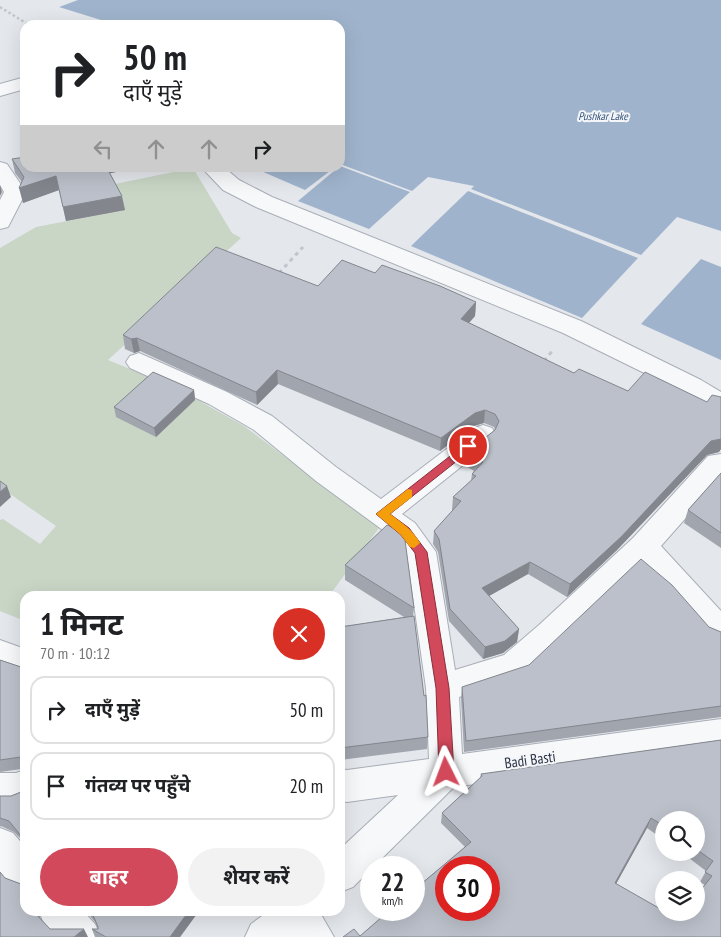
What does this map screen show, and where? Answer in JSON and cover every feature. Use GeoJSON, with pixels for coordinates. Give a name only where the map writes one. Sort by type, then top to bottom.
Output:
{"type":"FeatureCollection","features":[{"type":"Feature","properties":{"kind":"street"},"geometry":{"type":"LineString","coordinates":[[0,90],[20,84]]}},
{"type":"Feature","properties":{"kind":"street"},"geometry":{"type":"LineString","coordinates":[[0,168],[15,192],[0,222]]}},
{"type":"Feature","properties":{"kind":"street"},"geometry":{"type":"LineString","coordinates":[[217,172],[231,185],[322,226],[572,327],[692,386],[715,400]]}},
{"type":"Feature","properties":{"kind":"street"},"geometry":{"type":"LineString","coordinates":[[139,362],[218,398],[263,424],[326,474],[405,531],[421,552],[442,688],[446,772],[345,869]]}},
{"type":"Feature","properties":{"kind":"street"},"geometry":{"type":"LineString","coordinates":[[382,514],[483,435]]}},
{"type":"Feature","properties":{"kind":"street"},"geometry":{"type":"LineString","coordinates":[[442,688],[514,665],[550,634],[643,546],[718,463]]}},
{"type":"Feature","properties":{"kind":"street"},"geometry":{"type":"LineString","coordinates":[[643,546],[721,632]]}},
{"type":"Feature","properties":{"kind":"street"},"geometry":{"type":"LineString","coordinates":[[0,653],[20,661]]}},
{"type":"Feature","properties":{"kind":"street","name":"Badi Basti"},"geometry":{"type":"LineString","coordinates":[[345,786],[721,734]]}},
{"type":"Feature","properties":{"kind":"street"},"geometry":{"type":"LineString","coordinates":[[0,789],[20,788]]}},
{"type":"Feature","properties":{"kind":"street"},"geometry":{"type":"LineString","coordinates":[[0,845],[20,868]]}},
{"type":"Feature","properties":{"kind":"street"},"geometry":{"type":"LineString","coordinates":[[62,916],[82,937]]}},
{"type":"Feature","properties":{"kind":"street"},"geometry":{"type":"LineString","coordinates":[[264,937],[305,921]]}},
{"type":"Feature","properties":{"kind":"path"},"geometry":{"type":"LineString","coordinates":[[0,7],[21,20]]}},
{"type":"Feature","properties":{"kind":"path"},"geometry":{"type":"LineString","coordinates":[[542,363],[572,327]]}},
{"type":"Feature","properties":{"kind":"green space"},"geometry":{"type":"Polygon","coordinates":[[[174,172],[195,172],[232,233],[241,238],[108,360],[157,380],[156,437],[196,399],[244,426],[379,528],[333,591],[20,591],[20,619],[0,611],[0,520],[3,519],[40,544],[56,526],[0,487],[0,248],[36,227],[124,210],[115,184],[174,172]]]}},
{"type":"Feature","properties":{"kind":"water","name":"Pushkar Lake"},"geometry":{"type":"Polygon","coordinates":[[[78,0],[721,0],[721,231],[677,217],[641,255],[471,189],[474,186],[428,177],[412,191],[345,166],[345,20],[101,20],[59,7],[78,0]]]}},
{"type":"Feature","properties":{"kind":"water"},"geometry":{"type":"Polygon","coordinates":[[[345,168],[410,192],[369,229],[298,201],[333,172],[345,172],[345,168]]]}},
{"type":"Feature","properties":{"kind":"water"},"geometry":{"type":"Polygon","coordinates":[[[263,172],[329,172],[305,190],[263,172]]]}},
{"type":"Feature","properties":{"kind":"water"},"geometry":{"type":"Polygon","coordinates":[[[468,191],[638,258],[582,318],[411,246],[468,191]]]}},
{"type":"Feature","properties":{"kind":"water"},"geometry":{"type":"Polygon","coordinates":[[[701,259],[721,267],[721,360],[641,324],[701,259]]]}},
{"type":"Feature","properties":{"kind":"building"},"geometry":{"type":"Polygon","coordinates":[[[20,158],[20,171],[12,159],[20,158]]]}},
{"type":"Feature","properties":{"kind":"building"},"geometry":{"type":"Polygon","coordinates":[[[21,172],[109,172],[122,196],[63,207],[56,176],[19,188],[24,177],[21,172]]]}},
{"type":"Feature","properties":{"kind":"building"},"geometry":{"type":"Polygon","coordinates":[[[216,247],[318,286],[342,260],[375,273],[382,265],[440,286],[476,302],[461,319],[574,373],[579,369],[628,391],[645,372],[707,402],[712,395],[721,397],[721,439],[711,441],[621,537],[570,584],[530,562],[482,588],[519,629],[505,641],[485,647],[450,609],[439,539],[434,531],[461,501],[453,497],[476,476],[472,474],[483,462],[467,452],[495,430],[499,421],[495,414],[485,410],[475,413],[441,438],[277,370],[256,392],[137,338],[131,339],[123,335],[216,247]]]}},
{"type":"Feature","properties":{"kind":"building"},"geometry":{"type":"Polygon","coordinates":[[[153,372],[194,390],[154,428],[114,407],[153,372]]]}},
{"type":"Feature","properties":{"kind":"building"},"geometry":{"type":"Polygon","coordinates":[[[721,473],[721,533],[688,510],[721,473]]]}},
{"type":"Feature","properties":{"kind":"building"},"geometry":{"type":"Polygon","coordinates":[[[0,481],[7,486],[0,492],[0,481]]]}},
{"type":"Feature","properties":{"kind":"building"},"geometry":{"type":"Polygon","coordinates":[[[387,525],[398,530],[405,540],[414,608],[345,565],[387,525]]]}},
{"type":"Feature","properties":{"kind":"building"},"geometry":{"type":"Polygon","coordinates":[[[641,559],[672,585],[709,627],[721,632],[721,706],[466,741],[462,687],[529,665],[641,559]]]}},
{"type":"Feature","properties":{"kind":"building"},"geometry":{"type":"Polygon","coordinates":[[[414,616],[424,696],[426,695],[428,737],[345,747],[345,626],[414,616]]]}},
{"type":"Feature","properties":{"kind":"building"},"geometry":{"type":"Polygon","coordinates":[[[0,660],[20,667],[20,757],[0,760],[0,660]]]}},
{"type":"Feature","properties":{"kind":"building"},"geometry":{"type":"Polygon","coordinates":[[[721,740],[721,937],[343,937],[354,929],[360,936],[377,921],[425,921],[425,881],[435,872],[435,921],[500,921],[500,856],[454,856],[471,842],[442,813],[482,776],[481,774],[721,740]],[[655,811],[655,820],[651,818],[615,883],[655,906],[655,921],[705,921],[705,885],[712,876],[705,872],[713,861],[705,855],[705,811],[655,811]]]}},
{"type":"Feature","properties":{"kind":"building"},"geometry":{"type":"Polygon","coordinates":[[[20,792],[20,835],[9,821],[0,818],[0,796],[11,796],[20,792]]]}},
{"type":"Feature","properties":{"kind":"building"},"geometry":{"type":"Polygon","coordinates":[[[0,872],[5,878],[20,884],[20,916],[38,916],[50,929],[84,929],[74,937],[0,937],[0,872]]]}},
{"type":"Feature","properties":{"kind":"building"},"geometry":{"type":"Polygon","coordinates":[[[93,916],[185,916],[170,937],[106,937],[92,929],[98,929],[93,916]]]}},
{"type":"Feature","properties":{"kind":"slow traffic"},"geometry":{"type":"LineString","coordinates":[[408,494],[382,514],[405,531],[414,543]]}},
{"type":"Feature","properties":{"kind":"route"},"geometry":{"type":"LineString","coordinates":[[446,772],[442,688],[421,552],[405,531],[382,514],[468,446]]}}]}
